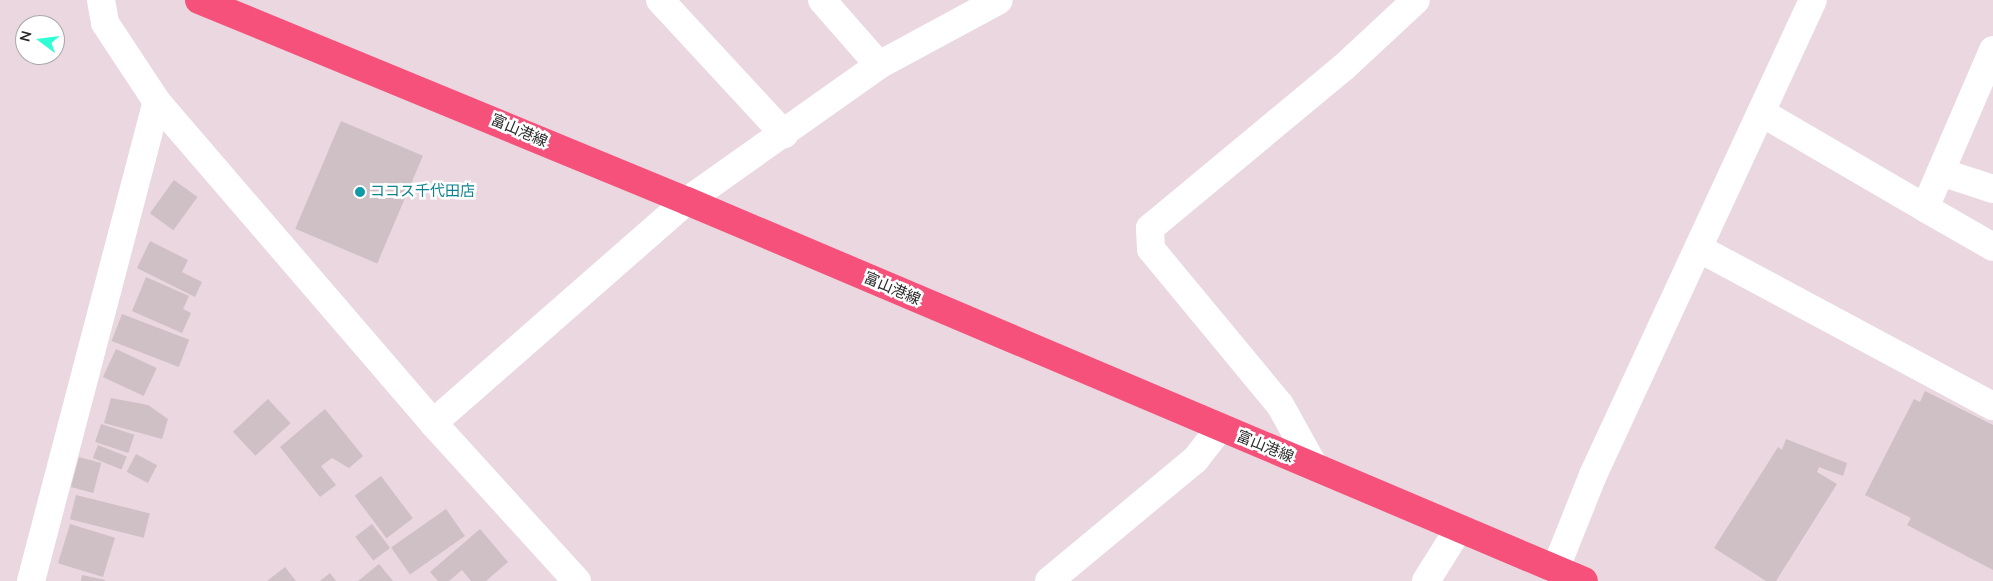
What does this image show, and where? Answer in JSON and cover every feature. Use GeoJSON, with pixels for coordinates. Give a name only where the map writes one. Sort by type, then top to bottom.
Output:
{"type":"FeatureCollection","features":[{"type":"Feature","properties":{"kind":"main road","name":"富山港線"},"geometry":{"type":"LineString","coordinates":[[199,0],[687,201],[1220,428],[1314,466],[1458,530],[1584,581]]}},
{"type":"Feature","properties":{"kind":"street"},"geometry":{"type":"LineString","coordinates":[[101,0],[105,23],[157,102],[433,423],[577,581]]}},
{"type":"Feature","properties":{"kind":"street"},"geometry":{"type":"LineString","coordinates":[[660,0],[784,134]]}},
{"type":"Feature","properties":{"kind":"street"},"geometry":{"type":"LineString","coordinates":[[822,0],[879,65]]}},
{"type":"Feature","properties":{"kind":"street"},"geometry":{"type":"LineString","coordinates":[[433,423],[687,201],[879,65],[999,0]]}},
{"type":"Feature","properties":{"kind":"street"},"geometry":{"type":"LineString","coordinates":[[1314,466],[1280,405],[1151,249],[1150,228],[1344,67],[1416,0]]}},
{"type":"Feature","properties":{"kind":"street"},"geometry":{"type":"LineString","coordinates":[[1555,570],[1593,475],[1762,113],[1804,3]]}},
{"type":"Feature","properties":{"kind":"street"},"geometry":{"type":"LineString","coordinates":[[1925,208],[1993,50]]}},
{"type":"Feature","properties":{"kind":"street"},"geometry":{"type":"LineString","coordinates":[[30,581],[157,102]]}},
{"type":"Feature","properties":{"kind":"street"},"geometry":{"type":"LineString","coordinates":[[1762,113],[1993,247]]}},
{"type":"Feature","properties":{"kind":"street"},"geometry":{"type":"LineString","coordinates":[[1941,172],[1993,189]]}},
{"type":"Feature","properties":{"kind":"street"},"geometry":{"type":"LineString","coordinates":[[1698,248],[1993,406]]}},
{"type":"Feature","properties":{"kind":"street"},"geometry":{"type":"LineString","coordinates":[[1049,581],[1195,460],[1220,428]]}},
{"type":"Feature","properties":{"kind":"street"},"geometry":{"type":"LineString","coordinates":[[1426,581],[1458,530]]}},
{"type":"Feature","properties":{"kind":"building","name":"ココス千代田店"},"geometry":{"type":"Polygon","coordinates":[[[341,121],[423,156],[377,263],[295,229],[341,121]]]}},
{"type":"Feature","properties":{"kind":"building"},"geometry":{"type":"Polygon","coordinates":[[[174,180],[197,197],[173,230],[150,213],[174,180]]]}},
{"type":"Feature","properties":{"kind":"building"},"geometry":{"type":"Polygon","coordinates":[[[150,241],[188,260],[182,272],[202,282],[195,297],[137,268],[150,241]]]}},
{"type":"Feature","properties":{"kind":"building"},"geometry":{"type":"Polygon","coordinates":[[[146,277],[189,296],[183,309],[191,313],[182,333],[132,311],[146,277]]]}},
{"type":"Feature","properties":{"kind":"building"},"geometry":{"type":"Polygon","coordinates":[[[122,314],[189,340],[179,367],[112,341],[122,314]]]}},
{"type":"Feature","properties":{"kind":"building"},"geometry":{"type":"Polygon","coordinates":[[[116,349],[157,368],[144,396],[103,377],[116,349]]]}},
{"type":"Feature","properties":{"kind":"building"},"geometry":{"type":"Polygon","coordinates":[[[1925,391],[1993,425],[1993,570],[1907,525],[1911,518],[1865,495],[1914,399],[1920,402],[1925,391]]]}},
{"type":"Feature","properties":{"kind":"building"},"geometry":{"type":"Polygon","coordinates":[[[111,398],[148,405],[168,419],[162,439],[104,423],[111,398]]]}},
{"type":"Feature","properties":{"kind":"building"},"geometry":{"type":"Polygon","coordinates":[[[268,399],[291,423],[255,456],[233,432],[268,399]]]}},
{"type":"Feature","properties":{"kind":"building"},"geometry":{"type":"Polygon","coordinates":[[[325,409],[363,456],[349,468],[332,458],[321,466],[336,485],[320,497],[280,447],[325,409]]]}},
{"type":"Feature","properties":{"kind":"building"},"geometry":{"type":"Polygon","coordinates":[[[101,424],[134,435],[128,453],[95,442],[101,424]]]}},
{"type":"Feature","properties":{"kind":"building"},"geometry":{"type":"Polygon","coordinates":[[[1786,439],[1847,463],[1843,476],[1819,467],[1817,472],[1837,484],[1776,581],[1766,581],[1714,548],[1778,447],[1782,450],[1786,439]]]}},
{"type":"Feature","properties":{"kind":"building"},"geometry":{"type":"Polygon","coordinates":[[[98,445],[127,457],[121,470],[93,458],[98,445]]]}},
{"type":"Feature","properties":{"kind":"building"},"geometry":{"type":"Polygon","coordinates":[[[136,454],[157,465],[148,483],[127,472],[136,454]]]}},
{"type":"Feature","properties":{"kind":"building"},"geometry":{"type":"Polygon","coordinates":[[[79,457],[101,463],[93,493],[71,487],[79,457]]]}},
{"type":"Feature","properties":{"kind":"building"},"geometry":{"type":"Polygon","coordinates":[[[381,476],[413,518],[387,538],[355,496],[381,476]]]}},
{"type":"Feature","properties":{"kind":"building"},"geometry":{"type":"Polygon","coordinates":[[[76,495],[150,513],[144,538],[70,519],[76,495]]]}},
{"type":"Feature","properties":{"kind":"building"},"geometry":{"type":"Polygon","coordinates":[[[446,509],[465,536],[410,574],[391,547],[446,509]]]}},
{"type":"Feature","properties":{"kind":"building"},"geometry":{"type":"Polygon","coordinates":[[[70,524],[115,538],[103,577],[58,563],[70,524]]]}},
{"type":"Feature","properties":{"kind":"building"},"geometry":{"type":"Polygon","coordinates":[[[372,524],[390,548],[373,561],[355,537],[372,524]]]}},
{"type":"Feature","properties":{"kind":"building"},"geometry":{"type":"Polygon","coordinates":[[[480,529],[508,562],[486,581],[471,581],[462,570],[449,581],[438,581],[430,572],[480,529]]]}},
{"type":"Feature","properties":{"kind":"building"},"geometry":{"type":"Polygon","coordinates":[[[379,564],[393,581],[358,581],[379,564]]]}},
{"type":"Feature","properties":{"kind":"building"},"geometry":{"type":"Polygon","coordinates":[[[285,567],[296,581],[267,581],[285,567]]]}},
{"type":"Feature","properties":{"kind":"building"},"geometry":{"type":"Polygon","coordinates":[[[330,573],[336,581],[320,581],[330,573]]]}},
{"type":"Feature","properties":{"kind":"building"},"geometry":{"type":"Polygon","coordinates":[[[82,575],[105,580],[105,581],[81,581],[82,575]]]}},
{"type":"Feature","properties":{"kind":"place","name":"ココス千代田店"},"geometry":{"type":"Point","coordinates":[360,192]}}]}
